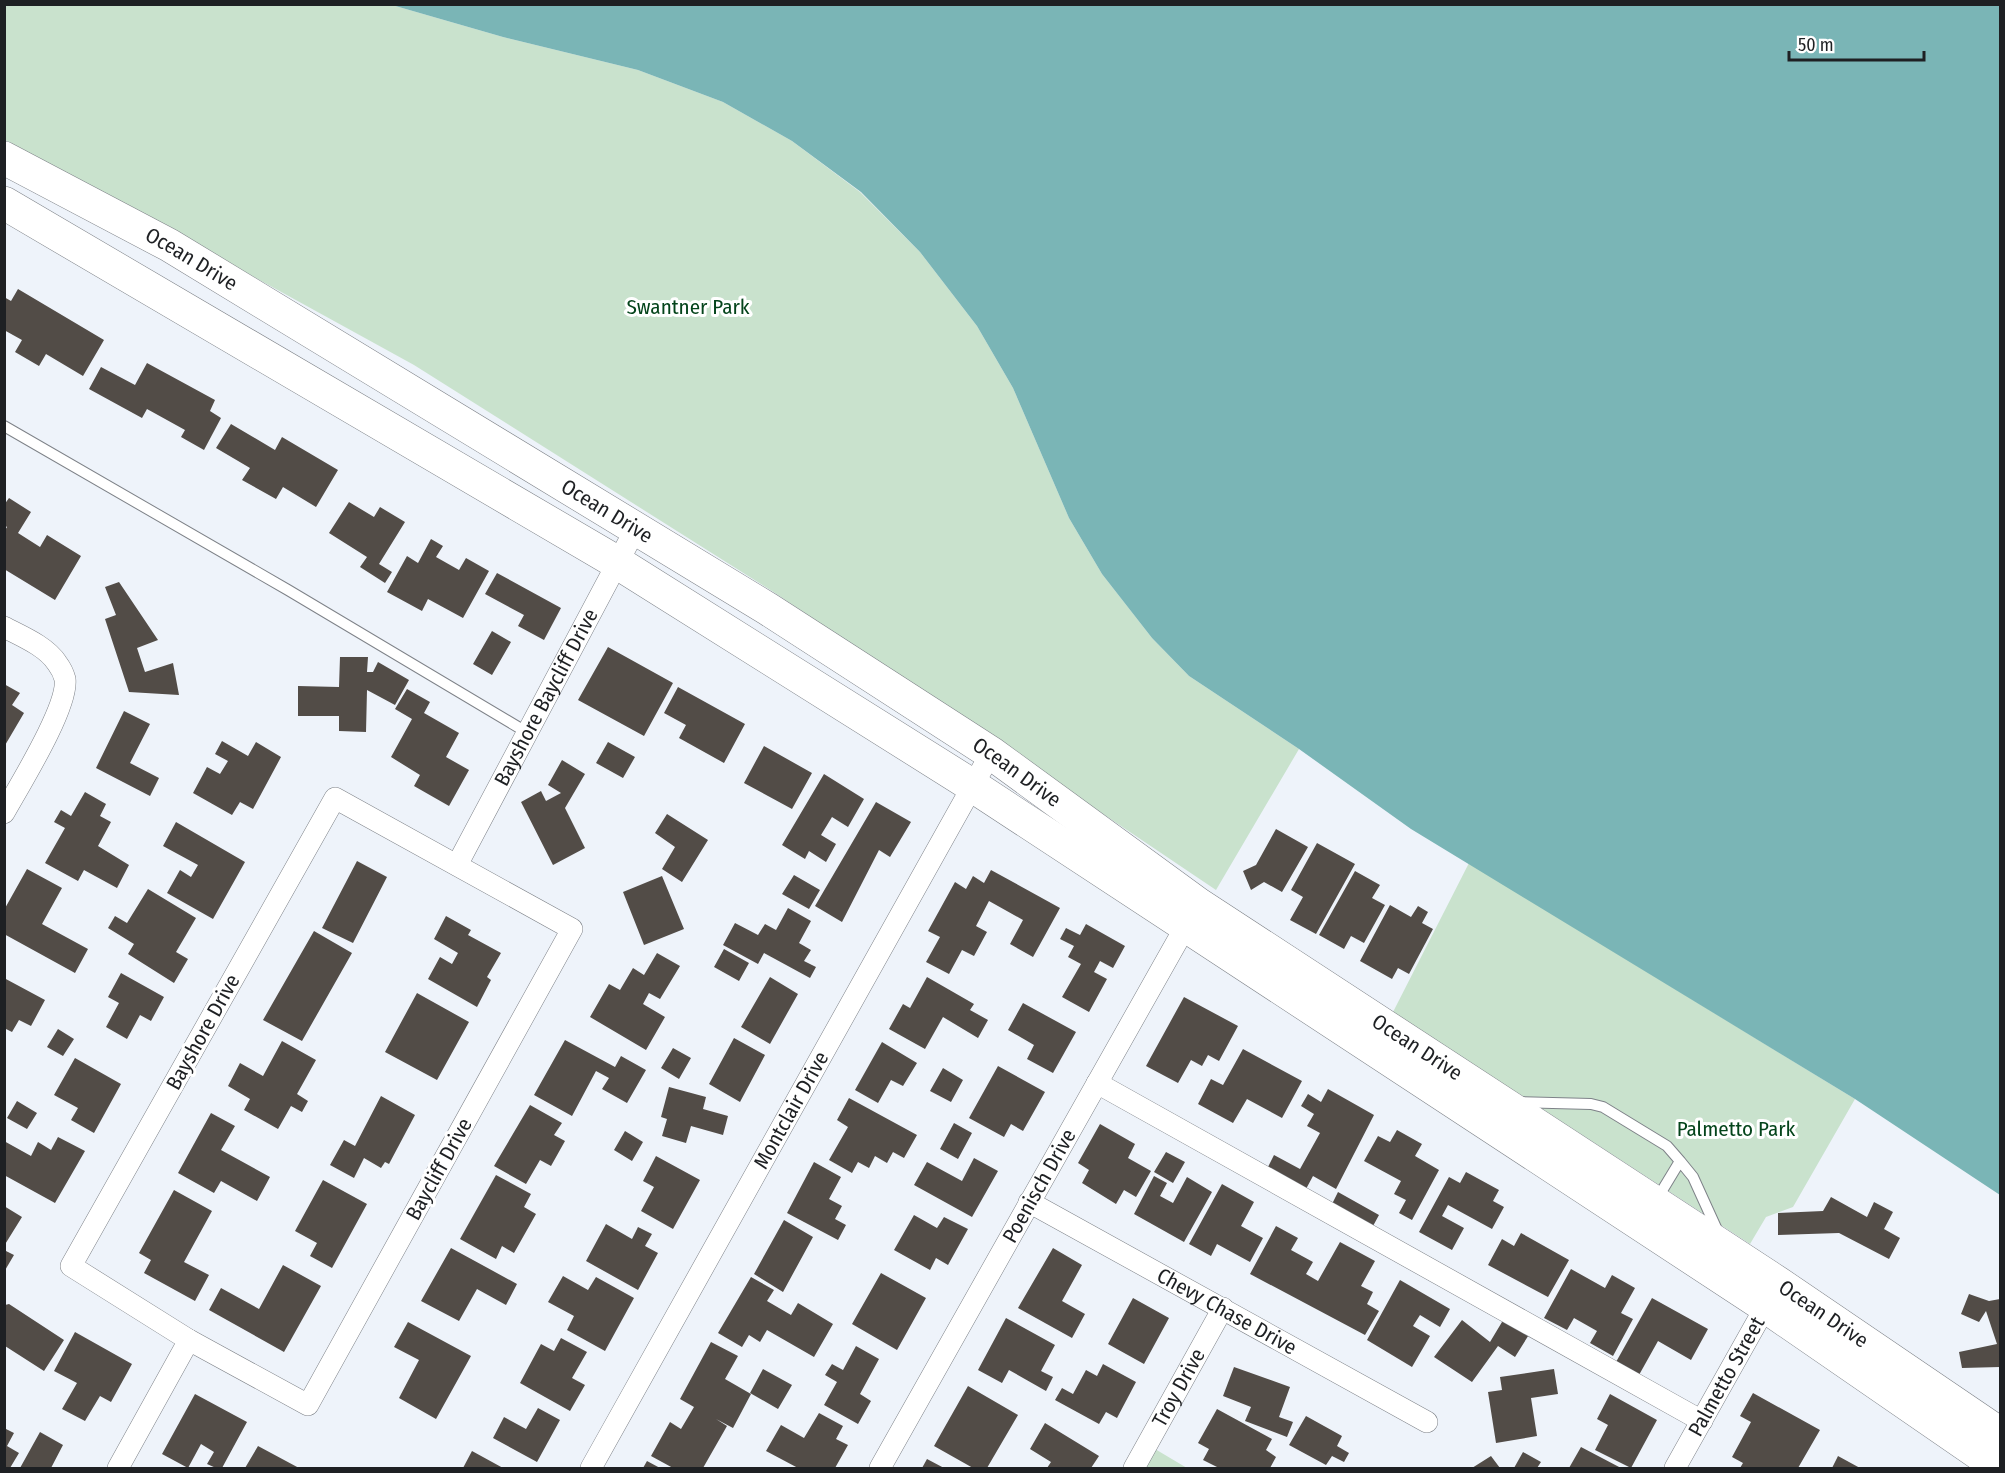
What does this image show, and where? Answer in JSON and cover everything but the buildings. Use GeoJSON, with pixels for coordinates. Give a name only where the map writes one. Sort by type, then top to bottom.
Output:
{"type":"FeatureCollection","features":[{"type":"Feature","properties":{"kind":"main road","name":"Ocean Drive"},"geometry":{"type":"LineString","coordinates":[[4,158],[169,245],[636,528],[839,655],[991,753],[1192,915]]}},
{"type":"Feature","properties":{"kind":"main road","name":"Ocean Drive"},"geometry":{"type":"LineString","coordinates":[[4,203],[618,563],[973,786],[1192,915],[1639,1202],[1726,1248],[1772,1295]]}},
{"type":"Feature","properties":{"kind":"main road"},"geometry":{"type":"LineString","coordinates":[[262,353],[288,317]]}},
{"type":"Feature","properties":{"kind":"main road"},"geometry":{"type":"LineString","coordinates":[[819,690],[839,655]]}},
{"type":"Feature","properties":{"kind":"main road","name":"Ocean Drive"},"geometry":{"type":"LineString","coordinates":[[1343,1014],[1502,1101],[1639,1202],[1772,1295],[1879,1368],[1979,1431],[2000,1468]]}},
{"type":"Feature","properties":{"kind":"street","name":"Bayshore Baycliff Drive"},"geometry":{"type":"LineString","coordinates":[[457,865],[636,528]]}},
{"type":"Feature","properties":{"kind":"street"},"geometry":{"type":"LineString","coordinates":[[4,627],[38,646],[57,661],[65,679],[63,697],[56,717],[4,813]]}},
{"type":"Feature","properties":{"kind":"street","name":"Montclair Drive"},"geometry":{"type":"LineString","coordinates":[[591,1468],[991,753]]}},
{"type":"Feature","properties":{"kind":"street","name":"Bayshore Drive"},"geometry":{"type":"LineString","coordinates":[[189,1340],[71,1266],[323,819],[335,798],[457,865]]}},
{"type":"Feature","properties":{"kind":"street","name":"Baycliff Drive"},"geometry":{"type":"LineString","coordinates":[[189,1340],[308,1405],[572,929],[457,865]]}},
{"type":"Feature","properties":{"kind":"street","name":"Poenisch Drive"},"geometry":{"type":"LineString","coordinates":[[880,1468],[1192,915]]}},
{"type":"Feature","properties":{"kind":"street"},"geometry":{"type":"LineString","coordinates":[[1097,1083],[1702,1421]]}},
{"type":"Feature","properties":{"kind":"street","name":"Chevy Chase Drive"},"geometry":{"type":"LineString","coordinates":[[1029,1202],[1427,1422]]}},
{"type":"Feature","properties":{"kind":"street","name":"Palmetto Street"},"geometry":{"type":"LineString","coordinates":[[1675,1468],[1772,1295]]}},
{"type":"Feature","properties":{"kind":"street","name":"Troy Drive"},"geometry":{"type":"LineString","coordinates":[[1134,1468],[1223,1308]]}},
{"type":"Feature","properties":{"kind":"street"},"geometry":{"type":"LineString","coordinates":[[118,1468],[189,1340]]}},
{"type":"Feature","properties":{"kind":"lane"},"geometry":{"type":"LineString","coordinates":[[4,426],[288,590],[528,733]]}},
{"type":"Feature","properties":{"kind":"lane"},"geometry":{"type":"LineString","coordinates":[[1502,1101],[1591,1104],[1603,1107],[1667,1146],[1692,1178],[1726,1248]]}},
{"type":"Feature","properties":{"kind":"lane"},"geometry":{"type":"LineString","coordinates":[[1639,1202],[1680,1161]]}},
{"type":"Feature","properties":{"kind":"green space","name":"Swantner Park"},"geometry":{"type":"Polygon","coordinates":[[[5,5],[392,5],[503,37],[638,70],[723,102],[792,141],[860,192],[920,252],[977,326],[1013,388],[1069,518],[1102,574],[1152,638],[1189,676],[1299,749],[1216,890],[772,591],[414,365],[5,140],[5,5]]]}},
{"type":"Feature","properties":{"kind":"green space","name":"Palmetto Park"},"geometry":{"type":"Polygon","coordinates":[[[1469,863],[1855,1099],[1793,1207],[1766,1217],[1750,1244],[1393,1012],[1469,863]]]}},
{"type":"Feature","properties":{"kind":"green space"},"geometry":{"type":"Polygon","coordinates":[[[1155,1449],[1187,1468],[1145,1467],[1155,1449]]]}},
{"type":"Feature","properties":{"kind":"water"},"geometry":{"type":"Polygon","coordinates":[[[392,5],[2000,5],[2000,1195],[1855,1099],[1411,829],[1299,749],[1189,676],[1152,638],[1102,574],[1069,518],[1013,388],[977,326],[920,252],[861,192],[792,141],[723,102],[638,70],[503,37],[392,5]]]}}]}
